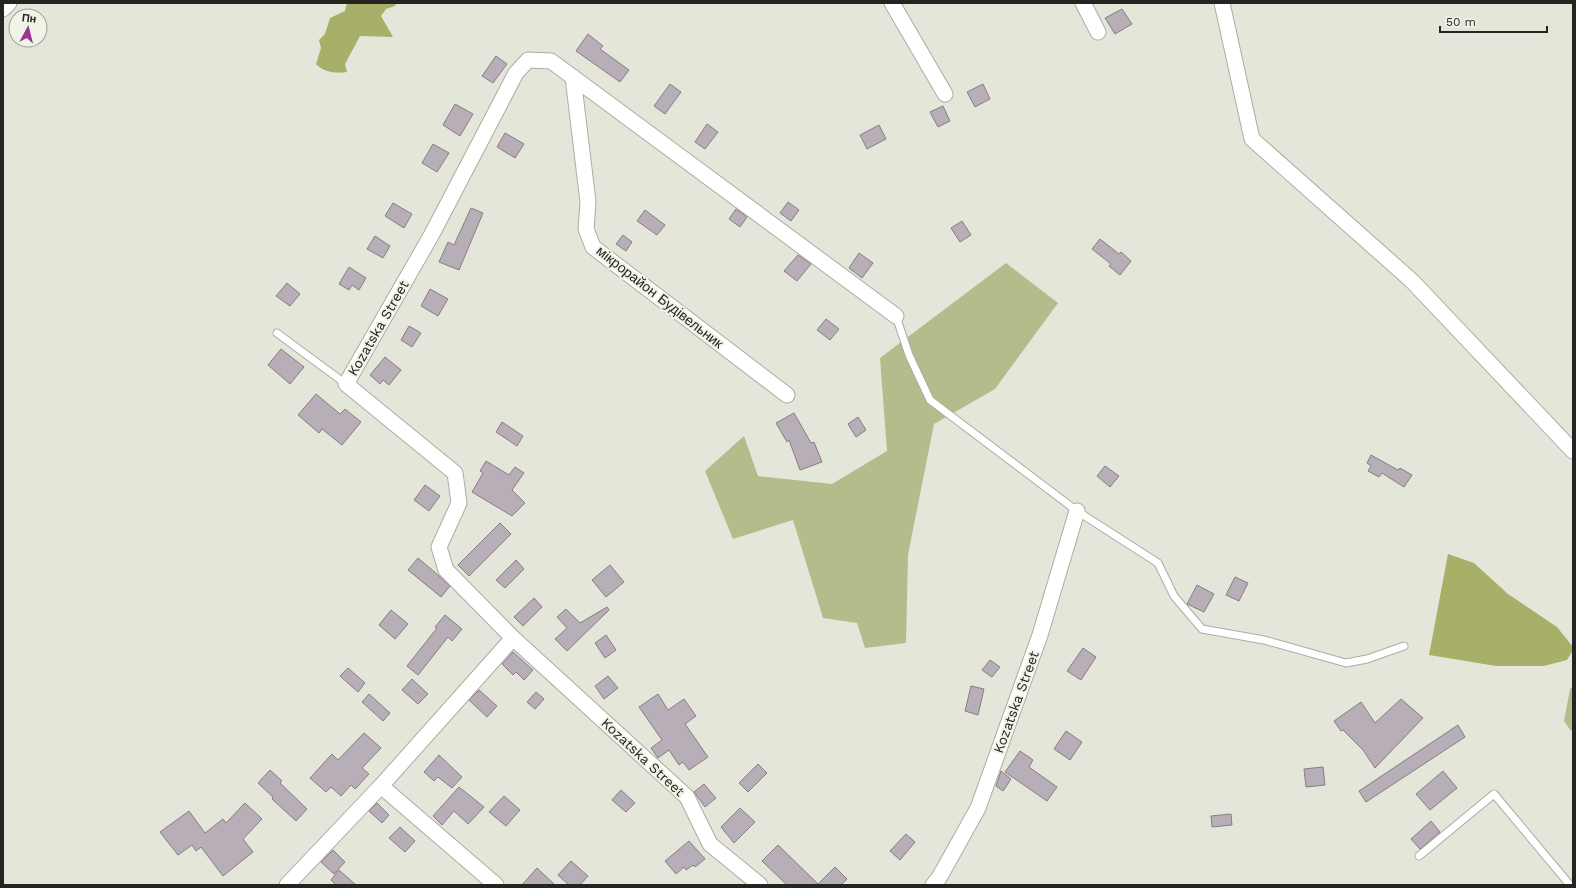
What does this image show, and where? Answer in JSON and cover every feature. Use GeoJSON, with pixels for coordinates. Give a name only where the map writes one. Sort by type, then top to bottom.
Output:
{"type":"FeatureCollection","features":[{"type":"Feature","properties":{"kind":"street"},"geometry":{"type":"LineString","coordinates":[[3,9],[9,3]]}},
{"type":"Feature","properties":{"kind":"street"},"geometry":{"type":"LineString","coordinates":[[892,3],[945,94]]}},
{"type":"Feature","properties":{"kind":"street"},"geometry":{"type":"LineString","coordinates":[[1083,3],[1098,32]]}},
{"type":"Feature","properties":{"kind":"street"},"geometry":{"type":"LineString","coordinates":[[1222,3],[1252,139],[1412,281],[1573,451]]}},
{"type":"Feature","properties":{"kind":"street","name":"Kozatska Street"},"geometry":{"type":"LineString","coordinates":[[573,77],[551,61],[528,60],[516,73],[432,234],[346,384],[455,473],[459,503],[439,546],[446,570],[513,638],[687,797],[710,844],[760,885]]}},
{"type":"Feature","properties":{"kind":"street"},"geometry":{"type":"LineString","coordinates":[[573,77],[896,316]]}},
{"type":"Feature","properties":{"kind":"street","name":"мікрорайон Будівельник"},"geometry":{"type":"LineString","coordinates":[[573,77],[588,202],[586,229],[593,247],[787,395]]}},
{"type":"Feature","properties":{"kind":"street","name":"Kozatska Street"},"geometry":{"type":"LineString","coordinates":[[933,885],[939,878],[978,808],[1040,635],[1077,511]]}},
{"type":"Feature","properties":{"kind":"street"},"geometry":{"type":"LineString","coordinates":[[287,885],[381,786],[513,638]]}},
{"type":"Feature","properties":{"kind":"street"},"geometry":{"type":"LineString","coordinates":[[381,786],[496,885]]}},
{"type":"Feature","properties":{"kind":"lane"},"geometry":{"type":"LineString","coordinates":[[896,316],[909,355],[930,400],[1077,511],[1158,563],[1174,596],[1202,629],[1264,640],[1346,663],[1367,660],[1404,646]]}},
{"type":"Feature","properties":{"kind":"lane"},"geometry":{"type":"LineString","coordinates":[[277,333],[346,384]]}},
{"type":"Feature","properties":{"kind":"lane"},"geometry":{"type":"LineString","coordinates":[[1419,856],[1494,794],[1570,885]]}},
{"type":"Feature","properties":{"kind":"shaded area"},"geometry":{"type":"Polygon","coordinates":[[[347,3],[396,3],[395,6],[386,9],[381,16],[393,37],[360,36],[345,64],[347,72],[330,72],[316,64],[321,48],[319,40],[325,34],[330,18],[345,11],[347,3]]]}},
{"type":"Feature","properties":{"kind":"shaded area"},"geometry":{"type":"Polygon","coordinates":[[[1006,263],[1058,303],[995,389],[934,424],[908,555],[906,643],[865,648],[857,623],[823,618],[793,520],[733,539],[705,471],[744,436],[758,476],[832,484],[887,451],[880,358],[1006,263]]]}},
{"type":"Feature","properties":{"kind":"shaded area"},"geometry":{"type":"Polygon","coordinates":[[[1448,554],[1474,563],[1508,594],[1557,627],[1573,647],[1573,650],[1567,660],[1544,666],[1496,666],[1429,655],[1448,554]]]}},
{"type":"Feature","properties":{"kind":"shaded area"},"geometry":{"type":"Polygon","coordinates":[[[1573,687],[1573,729],[1571,731],[1564,721],[1570,689],[1573,687]]]}},
{"type":"Feature","properties":{"kind":"building"},"geometry":{"type":"Polygon","coordinates":[[[1122,9],[1132,24],[1115,34],[1105,18],[1122,9]]]}},
{"type":"Feature","properties":{"kind":"building"},"geometry":{"type":"Polygon","coordinates":[[[588,34],[603,46],[600,49],[629,70],[620,82],[576,51],[588,34]]]}},
{"type":"Feature","properties":{"kind":"building"},"geometry":{"type":"Polygon","coordinates":[[[496,56],[507,64],[493,83],[482,76],[496,56]]]}},
{"type":"Feature","properties":{"kind":"building"},"geometry":{"type":"Polygon","coordinates":[[[670,84],[681,92],[665,114],[654,106],[670,84]]]}},
{"type":"Feature","properties":{"kind":"building"},"geometry":{"type":"Polygon","coordinates":[[[983,84],[990,99],[975,107],[967,92],[983,84]]]}},
{"type":"Feature","properties":{"kind":"building"},"geometry":{"type":"Polygon","coordinates":[[[455,104],[473,114],[460,136],[443,125],[455,104]]]}},
{"type":"Feature","properties":{"kind":"building"},"geometry":{"type":"Polygon","coordinates":[[[943,106],[950,121],[938,127],[930,112],[943,106]]]}},
{"type":"Feature","properties":{"kind":"building"},"geometry":{"type":"Polygon","coordinates":[[[707,124],[718,132],[705,149],[695,142],[707,124]]]}},
{"type":"Feature","properties":{"kind":"building"},"geometry":{"type":"Polygon","coordinates":[[[879,125],[886,139],[867,149],[860,135],[879,125]]]}},
{"type":"Feature","properties":{"kind":"building"},"geometry":{"type":"Polygon","coordinates":[[[505,133],[524,144],[515,158],[497,147],[505,133]]]}},
{"type":"Feature","properties":{"kind":"building"},"geometry":{"type":"Polygon","coordinates":[[[433,144],[449,153],[437,172],[422,163],[433,144]]]}},
{"type":"Feature","properties":{"kind":"building"},"geometry":{"type":"Polygon","coordinates":[[[788,202],[799,210],[791,221],[780,213],[788,202]]]}},
{"type":"Feature","properties":{"kind":"building"},"geometry":{"type":"Polygon","coordinates":[[[393,203],[412,214],[404,228],[385,216],[393,203]]]}},
{"type":"Feature","properties":{"kind":"building"},"geometry":{"type":"Polygon","coordinates":[[[471,208],[483,213],[459,270],[439,262],[448,242],[454,245],[471,208]]]}},
{"type":"Feature","properties":{"kind":"building"},"geometry":{"type":"Polygon","coordinates":[[[736,209],[747,217],[740,227],[729,219],[736,209]]]}},
{"type":"Feature","properties":{"kind":"building"},"geometry":{"type":"Polygon","coordinates":[[[645,210],[665,225],[657,235],[637,221],[645,210]]]}},
{"type":"Feature","properties":{"kind":"building"},"geometry":{"type":"Polygon","coordinates":[[[962,221],[971,235],[960,242],[951,228],[962,221]]]}},
{"type":"Feature","properties":{"kind":"building"},"geometry":{"type":"Polygon","coordinates":[[[623,235],[632,242],[626,251],[616,244],[623,235]]]}},
{"type":"Feature","properties":{"kind":"building"},"geometry":{"type":"Polygon","coordinates":[[[375,236],[390,246],[383,258],[367,249],[375,236]]]}},
{"type":"Feature","properties":{"kind":"building"},"geometry":{"type":"Polygon","coordinates":[[[1100,239],[1119,254],[1121,252],[1131,261],[1120,275],[1109,266],[1111,264],[1092,249],[1100,239]]]}},
{"type":"Feature","properties":{"kind":"building"},"geometry":{"type":"Polygon","coordinates":[[[859,253],[873,263],[862,278],[849,268],[859,253]]]}},
{"type":"Feature","properties":{"kind":"building"},"geometry":{"type":"Polygon","coordinates":[[[798,255],[811,264],[797,281],[784,271],[798,255]]]}},
{"type":"Feature","properties":{"kind":"building"},"geometry":{"type":"Polygon","coordinates":[[[349,267],[366,278],[359,290],[352,285],[349,290],[339,284],[349,267]]]}},
{"type":"Feature","properties":{"kind":"building"},"geometry":{"type":"Polygon","coordinates":[[[287,283],[300,294],[290,306],[276,296],[287,283]]]}},
{"type":"Feature","properties":{"kind":"building"},"geometry":{"type":"Polygon","coordinates":[[[430,289],[448,299],[438,316],[421,306],[430,289]]]}},
{"type":"Feature","properties":{"kind":"building"},"geometry":{"type":"Polygon","coordinates":[[[826,319],[839,329],[830,340],[817,330],[826,319]]]}},
{"type":"Feature","properties":{"kind":"building"},"geometry":{"type":"Polygon","coordinates":[[[409,326],[421,333],[412,347],[401,340],[409,326]]]}},
{"type":"Feature","properties":{"kind":"building"},"geometry":{"type":"Polygon","coordinates":[[[281,349],[304,367],[290,384],[268,365],[281,349]]]}},
{"type":"Feature","properties":{"kind":"building"},"geometry":{"type":"Polygon","coordinates":[[[385,357],[401,370],[389,385],[383,380],[380,384],[370,375],[385,357]]]}},
{"type":"Feature","properties":{"kind":"building"},"geometry":{"type":"Polygon","coordinates":[[[316,394],[340,414],[345,409],[361,422],[342,445],[322,429],[319,433],[298,415],[316,394]]]}},
{"type":"Feature","properties":{"kind":"building"},"geometry":{"type":"Polygon","coordinates":[[[794,413],[811,443],[814,442],[822,462],[800,470],[789,440],[787,442],[776,423],[794,413]]]}},
{"type":"Feature","properties":{"kind":"building"},"geometry":{"type":"Polygon","coordinates":[[[858,417],[866,430],[856,437],[848,424],[858,417]]]}},
{"type":"Feature","properties":{"kind":"building"},"geometry":{"type":"Polygon","coordinates":[[[502,422],[523,436],[517,446],[496,432],[502,422]]]}},
{"type":"Feature","properties":{"kind":"building"},"geometry":{"type":"Polygon","coordinates":[[[1371,455],[1398,470],[1400,468],[1412,475],[1404,487],[1382,473],[1379,477],[1368,471],[1371,466],[1367,463],[1371,455]]]}},
{"type":"Feature","properties":{"kind":"building"},"geometry":{"type":"Polygon","coordinates":[[[486,461],[509,475],[515,467],[524,473],[512,490],[525,503],[512,516],[472,492],[483,473],[480,471],[486,461]]]}},
{"type":"Feature","properties":{"kind":"building"},"geometry":{"type":"Polygon","coordinates":[[[1105,466],[1119,476],[1110,487],[1097,476],[1105,466]]]}},
{"type":"Feature","properties":{"kind":"building"},"geometry":{"type":"Polygon","coordinates":[[[425,485],[440,496],[429,511],[414,500],[425,485]]]}},
{"type":"Feature","properties":{"kind":"building"},"geometry":{"type":"Polygon","coordinates":[[[500,523],[511,534],[469,576],[458,565],[500,523]]]}},
{"type":"Feature","properties":{"kind":"building"},"geometry":{"type":"Polygon","coordinates":[[[418,558],[450,586],[441,597],[408,570],[418,558]]]}},
{"type":"Feature","properties":{"kind":"building"},"geometry":{"type":"Polygon","coordinates":[[[516,560],[524,569],[505,588],[496,580],[516,560]]]}},
{"type":"Feature","properties":{"kind":"building"},"geometry":{"type":"Polygon","coordinates":[[[610,565],[624,582],[606,597],[592,580],[610,565]]]}},
{"type":"Feature","properties":{"kind":"building"},"geometry":{"type":"Polygon","coordinates":[[[1235,577],[1248,583],[1239,601],[1226,595],[1235,577]]]}},
{"type":"Feature","properties":{"kind":"building"},"geometry":{"type":"Polygon","coordinates":[[[1197,585],[1214,594],[1204,612],[1187,604],[1197,585]]]}},
{"type":"Feature","properties":{"kind":"building"},"geometry":{"type":"Polygon","coordinates":[[[534,598],[542,607],[523,626],[514,617],[534,598]]]}},
{"type":"Feature","properties":{"kind":"building"},"geometry":{"type":"Polygon","coordinates":[[[607,607],[609,610],[567,651],[555,639],[567,628],[557,617],[566,609],[580,623],[607,607]]]}},
{"type":"Feature","properties":{"kind":"building"},"geometry":{"type":"Polygon","coordinates":[[[391,610],[408,624],[395,639],[379,625],[391,610]]]}},
{"type":"Feature","properties":{"kind":"building"},"geometry":{"type":"Polygon","coordinates":[[[445,615],[462,629],[452,641],[448,637],[418,675],[407,666],[437,628],[435,627],[445,615]]]}},
{"type":"Feature","properties":{"kind":"building"},"geometry":{"type":"Polygon","coordinates":[[[606,635],[616,650],[605,658],[595,643],[606,635]]]}},
{"type":"Feature","properties":{"kind":"building"},"geometry":{"type":"Polygon","coordinates":[[[1083,648],[1096,657],[1081,680],[1067,671],[1083,648]]]}},
{"type":"Feature","properties":{"kind":"building"},"geometry":{"type":"Polygon","coordinates":[[[513,652],[533,670],[524,680],[516,672],[513,675],[502,664],[513,652]]]}},
{"type":"Feature","properties":{"kind":"building"},"geometry":{"type":"Polygon","coordinates":[[[990,660],[1000,667],[992,677],[982,670],[990,660]]]}},
{"type":"Feature","properties":{"kind":"building"},"geometry":{"type":"Polygon","coordinates":[[[348,668],[365,683],[358,692],[340,676],[348,668]]]}},
{"type":"Feature","properties":{"kind":"building"},"geometry":{"type":"Polygon","coordinates":[[[608,676],[618,688],[604,699],[595,686],[608,676]]]}},
{"type":"Feature","properties":{"kind":"building"},"geometry":{"type":"Polygon","coordinates":[[[412,679],[428,694],[418,704],[402,690],[412,679]]]}},
{"type":"Feature","properties":{"kind":"building"},"geometry":{"type":"Polygon","coordinates":[[[971,686],[984,689],[978,715],[965,711],[971,686]]]}},
{"type":"Feature","properties":{"kind":"building"},"geometry":{"type":"Polygon","coordinates":[[[479,690],[497,706],[487,717],[469,700],[479,690]]]}},
{"type":"Feature","properties":{"kind":"building"},"geometry":{"type":"Polygon","coordinates":[[[536,692],[544,699],[535,709],[527,702],[536,692]]]}},
{"type":"Feature","properties":{"kind":"building"},"geometry":{"type":"Polygon","coordinates":[[[369,694],[390,713],[383,721],[362,702],[369,694]]]}},
{"type":"Feature","properties":{"kind":"building"},"geometry":{"type":"Polygon","coordinates":[[[658,694],[668,710],[684,699],[696,716],[685,724],[708,757],[689,770],[683,762],[679,765],[669,750],[658,758],[651,748],[662,740],[639,707],[658,694]]]}},
{"type":"Feature","properties":{"kind":"building"},"geometry":{"type":"Polygon","coordinates":[[[1401,699],[1423,718],[1375,768],[1363,750],[1343,730],[1341,731],[1334,721],[1361,702],[1375,723],[1401,699]]]}},
{"type":"Feature","properties":{"kind":"building"},"geometry":{"type":"Polygon","coordinates":[[[1458,725],[1465,737],[1366,802],[1359,791],[1458,725]]]}},
{"type":"Feature","properties":{"kind":"building"},"geometry":{"type":"Polygon","coordinates":[[[1066,731],[1082,742],[1070,760],[1054,749],[1066,731]]]}},
{"type":"Feature","properties":{"kind":"building"},"geometry":{"type":"Polygon","coordinates":[[[364,733],[381,748],[362,768],[369,774],[355,789],[351,785],[341,796],[331,787],[326,792],[310,778],[332,754],[338,760],[364,733]]]}},
{"type":"Feature","properties":{"kind":"building"},"geometry":{"type":"Polygon","coordinates":[[[1020,751],[1033,760],[1029,767],[1057,787],[1047,801],[1005,772],[1020,751]]]}},
{"type":"Feature","properties":{"kind":"building"},"geometry":{"type":"Polygon","coordinates":[[[439,755],[462,777],[452,788],[438,777],[434,781],[424,772],[439,755]]]}},
{"type":"Feature","properties":{"kind":"building"},"geometry":{"type":"Polygon","coordinates":[[[758,764],[767,773],[748,792],[739,783],[758,764]]]}},
{"type":"Feature","properties":{"kind":"building"},"geometry":{"type":"Polygon","coordinates":[[[1323,767],[1325,785],[1306,787],[1304,769],[1323,767]]]}},
{"type":"Feature","properties":{"kind":"building"},"geometry":{"type":"Polygon","coordinates":[[[270,770],[282,781],[280,783],[307,809],[296,821],[272,799],[273,797],[258,783],[270,770]]]}},
{"type":"Feature","properties":{"kind":"building"},"geometry":{"type":"Polygon","coordinates":[[[1001,771],[1011,779],[1003,791],[996,786],[1001,771]]]}},
{"type":"Feature","properties":{"kind":"building"},"geometry":{"type":"Polygon","coordinates":[[[1443,771],[1457,788],[1430,810],[1416,794],[1443,771]]]}},
{"type":"Feature","properties":{"kind":"building"},"geometry":{"type":"Polygon","coordinates":[[[704,784],[716,798],[705,807],[694,792],[704,784]]]}},
{"type":"Feature","properties":{"kind":"building"},"geometry":{"type":"Polygon","coordinates":[[[459,787],[484,807],[468,824],[454,811],[442,825],[433,816],[459,787]]]}},
{"type":"Feature","properties":{"kind":"building"},"geometry":{"type":"Polygon","coordinates":[[[621,790],[635,803],[626,812],[612,800],[621,790]]]}},
{"type":"Feature","properties":{"kind":"building"},"geometry":{"type":"Polygon","coordinates":[[[504,796],[520,810],[506,826],[489,812],[504,796]]]}},
{"type":"Feature","properties":{"kind":"building"},"geometry":{"type":"Polygon","coordinates":[[[245,803],[262,819],[243,839],[253,852],[223,876],[201,847],[196,851],[192,845],[178,855],[160,832],[189,811],[205,833],[223,819],[226,823],[245,803]]]}},
{"type":"Feature","properties":{"kind":"building"},"geometry":{"type":"Polygon","coordinates":[[[377,803],[389,815],[382,823],[369,811],[377,803]]]}},
{"type":"Feature","properties":{"kind":"building"},"geometry":{"type":"Polygon","coordinates":[[[740,808],[755,822],[734,843],[721,827],[740,808]]]}},
{"type":"Feature","properties":{"kind":"building"},"geometry":{"type":"Polygon","coordinates":[[[1231,814],[1232,825],[1212,827],[1211,816],[1231,814]]]}},
{"type":"Feature","properties":{"kind":"building"},"geometry":{"type":"Polygon","coordinates":[[[1431,821],[1440,832],[1420,849],[1411,839],[1431,821]]]}},
{"type":"Feature","properties":{"kind":"building"},"geometry":{"type":"Polygon","coordinates":[[[400,827],[415,841],[405,852],[389,838],[400,827]]]}},
{"type":"Feature","properties":{"kind":"building"},"geometry":{"type":"Polygon","coordinates":[[[906,834],[915,842],[900,860],[890,851],[906,834]]]}},
{"type":"Feature","properties":{"kind":"building"},"geometry":{"type":"Polygon","coordinates":[[[689,841],[705,859],[695,867],[693,865],[686,870],[684,867],[676,874],[665,861],[689,841]]]}},
{"type":"Feature","properties":{"kind":"building"},"geometry":{"type":"Polygon","coordinates":[[[778,845],[818,884],[835,867],[847,879],[841,885],[787,885],[762,861],[778,845]]]}},
{"type":"Feature","properties":{"kind":"building"},"geometry":{"type":"Polygon","coordinates":[[[333,850],[345,862],[334,874],[321,862],[333,850]]]}},
{"type":"Feature","properties":{"kind":"building"},"geometry":{"type":"Polygon","coordinates":[[[571,861],[588,876],[580,885],[569,885],[558,875],[571,861]]]}},
{"type":"Feature","properties":{"kind":"building"},"geometry":{"type":"Polygon","coordinates":[[[537,868],[555,885],[522,885],[537,868]]]}},
{"type":"Feature","properties":{"kind":"building"},"geometry":{"type":"Polygon","coordinates":[[[339,870],[356,885],[336,885],[331,880],[339,870]]]}}]}
